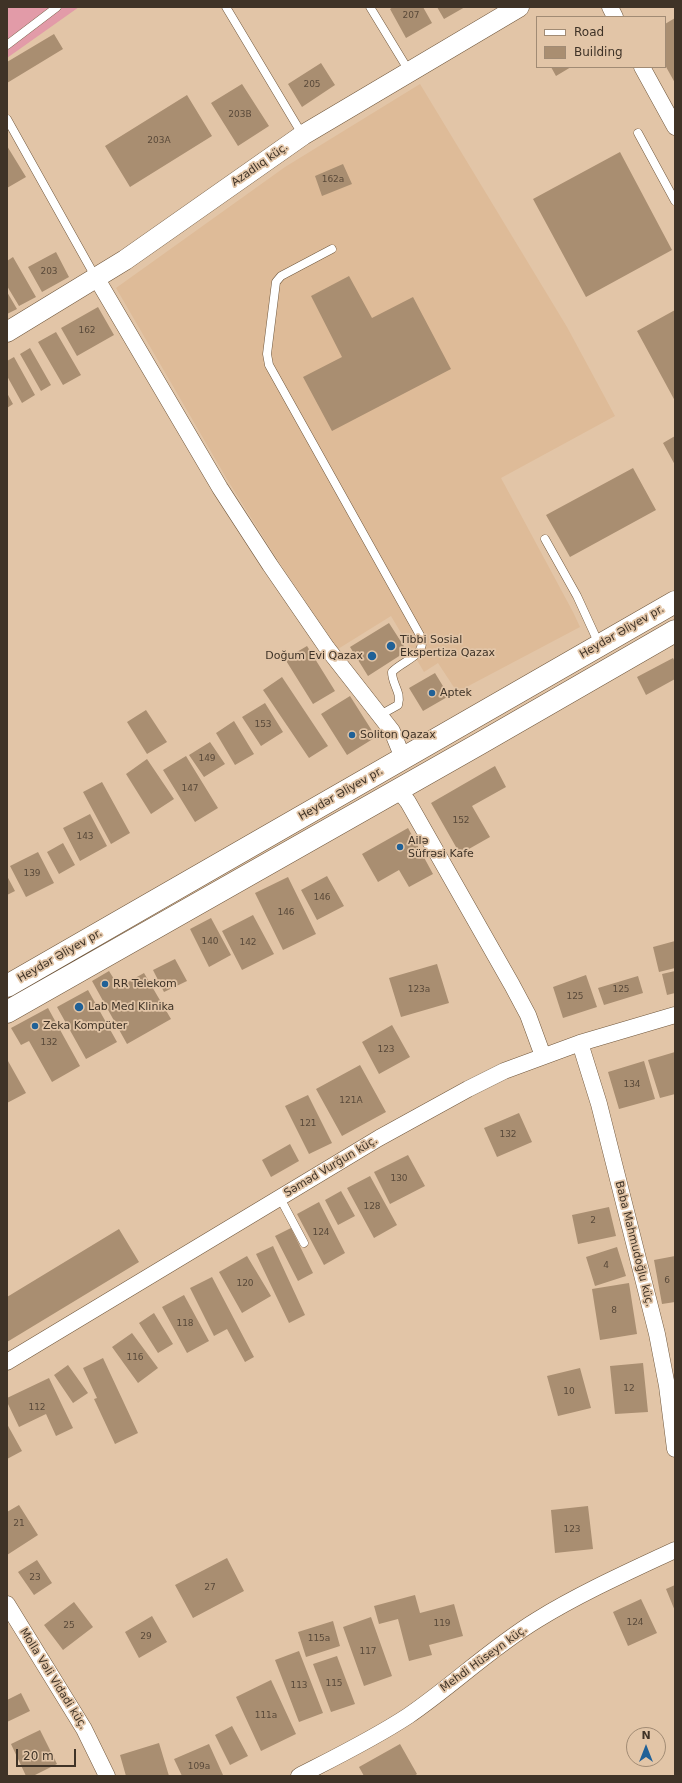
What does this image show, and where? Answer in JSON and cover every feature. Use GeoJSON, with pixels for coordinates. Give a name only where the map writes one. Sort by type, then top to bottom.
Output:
{"type":"FeatureCollection","features":[{"type":"Feature","properties":{"kind":"main road","name":"Heydər Əliyev pr."},"geometry":{"type":"LineString","coordinates":[[7,986],[675,602]]}},
{"type":"Feature","properties":{"kind":"main road"},"geometry":{"type":"LineString","coordinates":[[7,1012],[675,631]]}},
{"type":"Feature","properties":{"kind":"main road"},"geometry":{"type":"LineString","coordinates":[[403,758],[417,779]]}},
{"type":"Feature","properties":{"kind":"street","name":"Azadlıq küç."},"geometry":{"type":"LineString","coordinates":[[7,332],[97,279],[303,135],[519,7]]}},
{"type":"Feature","properties":{"kind":"street"},"geometry":{"type":"LineString","coordinates":[[610,7],[614,16]]}},
{"type":"Feature","properties":{"kind":"street"},"geometry":{"type":"LineString","coordinates":[[643,68],[675,127]]}},
{"type":"Feature","properties":{"kind":"street"},"geometry":{"type":"LineString","coordinates":[[97,279],[220,488],[270,565],[327,648],[392,731],[403,758]]}},
{"type":"Feature","properties":{"kind":"street"},"geometry":{"type":"LineString","coordinates":[[398,789],[408,802],[512,985],[528,1015],[543,1056]]}},
{"type":"Feature","properties":{"kind":"street","name":"Səməd Vurğun küç."},"geometry":{"type":"LineString","coordinates":[[7,1362],[379,1138],[468,1089],[504,1071],[543,1056],[580,1043],[675,1015]]}},
{"type":"Feature","properties":{"kind":"street","name":"Baba Mahmudoğlu küç."},"geometry":{"type":"LineString","coordinates":[[580,1043],[599,1104],[657,1334],[667,1386],[675,1449]]}},
{"type":"Feature","properties":{"kind":"street","name":"Mehdi Hüseyn küç."},"geometry":{"type":"LineString","coordinates":[[299,1776],[380,1734],[403,1719],[495,1649],[536,1620],[623,1574],[675,1550]]}},
{"type":"Feature","properties":{"kind":"street","name":"Molla Vəli Vidadi küç."},"geometry":{"type":"LineString","coordinates":[[7,1604],[84,1728],[107,1776]]}},
{"type":"Feature","properties":{"kind":"lane"},"geometry":{"type":"LineString","coordinates":[[7,45],[57,7]]}},
{"type":"Feature","properties":{"kind":"lane"},"geometry":{"type":"LineString","coordinates":[[226,7],[303,135]]}},
{"type":"Feature","properties":{"kind":"lane"},"geometry":{"type":"LineString","coordinates":[[370,7],[409,72]]}},
{"type":"Feature","properties":{"kind":"lane"},"geometry":{"type":"LineString","coordinates":[[7,120],[97,279]]}},
{"type":"Feature","properties":{"kind":"lane"},"geometry":{"type":"LineString","coordinates":[[638,133],[675,201]]}},
{"type":"Feature","properties":{"kind":"lane"},"geometry":{"type":"LineString","coordinates":[[667,185],[675,180]]}},
{"type":"Feature","properties":{"kind":"lane"},"geometry":{"type":"LineString","coordinates":[[332,249],[281,276],[276,282],[266,354],[269,365],[421,637],[423,644],[421,652],[396,667],[392,672],[392,680],[399,691],[400,699],[398,705],[380,715]]}},
{"type":"Feature","properties":{"kind":"lane"},"geometry":{"type":"LineString","coordinates":[[545,539],[577,596],[600,645]]}},
{"type":"Feature","properties":{"kind":"lane"},"geometry":{"type":"LineString","coordinates":[[280,1198],[304,1243]]}},
{"type":"Feature","properties":{"kind":"shaded area"},"geometry":{"type":"Polygon","coordinates":[[[7,7],[79,7],[7,58],[7,7]]]}},
{"type":"Feature","properties":{"kind":"shaded area"},"geometry":{"type":"Polygon","coordinates":[[[420,84],[567,327],[615,416],[501,478],[580,627],[457,692],[438,663],[424,672],[391,616],[338,649],[277,559],[228,481],[116,288],[285,167],[420,84]]]}},
{"type":"Feature","properties":{"kind":"building"},"geometry":{"type":"Polygon","coordinates":[[[393,7],[423,7],[432,23],[406,38],[390,9],[393,7]]]}},
{"type":"Feature","properties":{"kind":"building"},"geometry":{"type":"Polygon","coordinates":[[[437,7],[465,7],[444,19],[437,7]]]}},
{"type":"Feature","properties":{"kind":"building"},"geometry":{"type":"Polygon","coordinates":[[[675,18],[675,83],[666,67],[666,23],[675,18]]]}},
{"type":"Feature","properties":{"kind":"building"},"geometry":{"type":"Polygon","coordinates":[[[54,34],[63,49],[7,83],[7,62],[54,34]]]}},
{"type":"Feature","properties":{"kind":"building"},"geometry":{"type":"Polygon","coordinates":[[[321,63],[335,85],[302,107],[288,84],[321,63]]]}},
{"type":"Feature","properties":{"kind":"building"},"geometry":{"type":"Polygon","coordinates":[[[552,68],[569,68],[556,76],[552,68]]]}},
{"type":"Feature","properties":{"kind":"building"},"geometry":{"type":"Polygon","coordinates":[[[242,84],[269,126],[238,146],[211,103],[242,84]]]}},
{"type":"Feature","properties":{"kind":"building"},"geometry":{"type":"Polygon","coordinates":[[[187,95],[212,136],[130,187],[105,146],[187,95]]]}},
{"type":"Feature","properties":{"kind":"building"},"geometry":{"type":"Polygon","coordinates":[[[7,146],[26,177],[7,188],[7,146]]]}},
{"type":"Feature","properties":{"kind":"building"},"geometry":{"type":"Polygon","coordinates":[[[620,152],[672,250],[586,297],[533,199],[620,152]]]}},
{"type":"Feature","properties":{"kind":"building"},"geometry":{"type":"Polygon","coordinates":[[[343,164],[352,184],[322,196],[315,176],[343,164]]]}},
{"type":"Feature","properties":{"kind":"building"},"geometry":{"type":"Polygon","coordinates":[[[56,252],[69,277],[42,292],[28,267],[56,252]]]}},
{"type":"Feature","properties":{"kind":"building"},"geometry":{"type":"Polygon","coordinates":[[[13,257],[36,297],[19,306],[7,286],[7,261],[13,257]]]}},
{"type":"Feature","properties":{"kind":"building"},"geometry":{"type":"Polygon","coordinates":[[[349,276],[372,318],[413,297],[451,369],[332,431],[303,377],[342,357],[311,296],[349,276]]]}},
{"type":"Feature","properties":{"kind":"building"},"geometry":{"type":"Polygon","coordinates":[[[7,292],[17,309],[7,314],[7,292]]]}},
{"type":"Feature","properties":{"kind":"building"},"geometry":{"type":"Polygon","coordinates":[[[98,307],[114,335],[77,356],[61,328],[98,307]]]}},
{"type":"Feature","properties":{"kind":"building"},"geometry":{"type":"Polygon","coordinates":[[[675,310],[675,401],[637,331],[675,310]]]}},
{"type":"Feature","properties":{"kind":"building"},"geometry":{"type":"Polygon","coordinates":[[[56,332],[81,375],[63,385],[38,342],[56,332]]]}},
{"type":"Feature","properties":{"kind":"building"},"geometry":{"type":"Polygon","coordinates":[[[30,348],[51,385],[41,391],[20,354],[30,348]]]}},
{"type":"Feature","properties":{"kind":"building"},"geometry":{"type":"Polygon","coordinates":[[[14,357],[35,395],[22,403],[7,376],[7,361],[14,357]]]}},
{"type":"Feature","properties":{"kind":"building"},"geometry":{"type":"Polygon","coordinates":[[[7,393],[13,404],[7,408],[7,393]]]}},
{"type":"Feature","properties":{"kind":"building"},"geometry":{"type":"Polygon","coordinates":[[[675,436],[675,465],[663,443],[675,436]]]}},
{"type":"Feature","properties":{"kind":"building"},"geometry":{"type":"Polygon","coordinates":[[[633,468],[656,510],[570,557],[546,515],[633,468]]]}},
{"type":"Feature","properties":{"kind":"building"},"geometry":{"type":"Polygon","coordinates":[[[389,623],[407,651],[368,676],[350,647],[389,623]]]}},
{"type":"Feature","properties":{"kind":"building"},"geometry":{"type":"Polygon","coordinates":[[[307,646],[335,691],[313,704],[285,659],[307,646]]]}},
{"type":"Feature","properties":{"kind":"building"},"geometry":{"type":"Polygon","coordinates":[[[673,658],[675,662],[675,679],[646,695],[637,677],[673,658]]]}},
{"type":"Feature","properties":{"kind":"building"},"geometry":{"type":"Polygon","coordinates":[[[435,673],[449,696],[423,711],[409,688],[435,673]]]}},
{"type":"Feature","properties":{"kind":"building"},"geometry":{"type":"Polygon","coordinates":[[[282,677],[328,746],[309,758],[263,690],[282,677]]]}},
{"type":"Feature","properties":{"kind":"building"},"geometry":{"type":"Polygon","coordinates":[[[350,696],[376,737],[347,755],[321,714],[350,696]]]}},
{"type":"Feature","properties":{"kind":"building"},"geometry":{"type":"Polygon","coordinates":[[[265,703],[283,732],[261,746],[242,717],[265,703]]]}},
{"type":"Feature","properties":{"kind":"building"},"geometry":{"type":"Polygon","coordinates":[[[146,710],[167,742],[147,754],[127,722],[146,710]]]}},
{"type":"Feature","properties":{"kind":"building"},"geometry":{"type":"Polygon","coordinates":[[[234,721],[254,754],[235,765],[216,733],[234,721]]]}},
{"type":"Feature","properties":{"kind":"building"},"geometry":{"type":"Polygon","coordinates":[[[210,742],[225,764],[204,777],[189,755],[210,742]]]}},
{"type":"Feature","properties":{"kind":"building"},"geometry":{"type":"Polygon","coordinates":[[[186,756],[218,808],[195,822],[163,770],[186,756]]]}},
{"type":"Feature","properties":{"kind":"building"},"geometry":{"type":"Polygon","coordinates":[[[147,759],[174,799],[151,814],[126,774],[147,759]]]}},
{"type":"Feature","properties":{"kind":"building"},"geometry":{"type":"Polygon","coordinates":[[[495,766],[506,787],[472,806],[490,837],[460,854],[431,803],[495,766]]]}},
{"type":"Feature","properties":{"kind":"building"},"geometry":{"type":"Polygon","coordinates":[[[102,782],[130,833],[111,844],[83,792],[102,782]]]}},
{"type":"Feature","properties":{"kind":"building"},"geometry":{"type":"Polygon","coordinates":[[[90,814],[107,846],[80,861],[63,828],[90,814]]]}},
{"type":"Feature","properties":{"kind":"building"},"geometry":{"type":"Polygon","coordinates":[[[408,828],[433,874],[409,887],[399,870],[378,882],[362,854],[408,828]]]}},
{"type":"Feature","properties":{"kind":"building"},"geometry":{"type":"Polygon","coordinates":[[[63,843],[75,865],[59,874],[47,852],[63,843]]]}},
{"type":"Feature","properties":{"kind":"building"},"geometry":{"type":"Polygon","coordinates":[[[38,852],[54,883],[26,897],[10,866],[38,852]]]}},
{"type":"Feature","properties":{"kind":"building"},"geometry":{"type":"Polygon","coordinates":[[[7,876],[15,891],[7,895],[7,876]]]}},
{"type":"Feature","properties":{"kind":"building"},"geometry":{"type":"Polygon","coordinates":[[[327,876],[344,906],[317,920],[301,890],[327,876]]]}},
{"type":"Feature","properties":{"kind":"building"},"geometry":{"type":"Polygon","coordinates":[[[288,877],[316,934],[283,950],[255,893],[288,877]]]}},
{"type":"Feature","properties":{"kind":"building"},"geometry":{"type":"Polygon","coordinates":[[[253,915],[274,954],[242,970],[222,931],[253,915]]]}},
{"type":"Feature","properties":{"kind":"building"},"geometry":{"type":"Polygon","coordinates":[[[211,918],[231,955],[209,967],[190,929],[211,918]]]}},
{"type":"Feature","properties":{"kind":"building"},"geometry":{"type":"Polygon","coordinates":[[[675,941],[675,968],[659,972],[653,947],[675,941]]]}},
{"type":"Feature","properties":{"kind":"building"},"geometry":{"type":"Polygon","coordinates":[[[175,959],[187,981],[164,992],[153,970],[175,959]]]}},
{"type":"Feature","properties":{"kind":"building"},"geometry":{"type":"Polygon","coordinates":[[[437,964],[449,1003],[401,1017],[389,978],[437,964]]]}},
{"type":"Feature","properties":{"kind":"building"},"geometry":{"type":"Polygon","coordinates":[[[109,971],[119,987],[144,973],[171,1019],[127,1044],[92,981],[109,971]]]}},
{"type":"Feature","properties":{"kind":"building"},"geometry":{"type":"Polygon","coordinates":[[[675,971],[675,993],[667,995],[662,974],[675,971]]]}},
{"type":"Feature","properties":{"kind":"building"},"geometry":{"type":"Polygon","coordinates":[[[586,975],[597,1007],[563,1018],[553,987],[586,975]]]}},
{"type":"Feature","properties":{"kind":"building"},"geometry":{"type":"Polygon","coordinates":[[[638,976],[643,993],[604,1005],[598,988],[638,976]]]}},
{"type":"Feature","properties":{"kind":"building"},"geometry":{"type":"Polygon","coordinates":[[[88,990],[117,1042],[86,1059],[57,1007],[88,990]]]}},
{"type":"Feature","properties":{"kind":"building"},"geometry":{"type":"Polygon","coordinates":[[[48,1008],[80,1066],[52,1082],[29,1041],[21,1045],[11,1028],[48,1008]]]}},
{"type":"Feature","properties":{"kind":"building"},"geometry":{"type":"Polygon","coordinates":[[[392,1025],[410,1057],[379,1074],[362,1042],[392,1025]]]}},
{"type":"Feature","properties":{"kind":"building"},"geometry":{"type":"Polygon","coordinates":[[[675,1052],[675,1094],[660,1098],[648,1060],[675,1052]]]}},
{"type":"Feature","properties":{"kind":"building"},"geometry":{"type":"Polygon","coordinates":[[[8,1061],[26,1093],[7,1103],[7,1062],[8,1061]]]}},
{"type":"Feature","properties":{"kind":"building"},"geometry":{"type":"Polygon","coordinates":[[[644,1061],[655,1099],[619,1109],[608,1072],[644,1061]]]}},
{"type":"Feature","properties":{"kind":"building"},"geometry":{"type":"Polygon","coordinates":[[[360,1065],[386,1112],[342,1136],[316,1089],[360,1065]]]}},
{"type":"Feature","properties":{"kind":"building"},"geometry":{"type":"Polygon","coordinates":[[[308,1095],[332,1143],[309,1154],[285,1106],[308,1095]]]}},
{"type":"Feature","properties":{"kind":"building"},"geometry":{"type":"Polygon","coordinates":[[[519,1113],[532,1142],[497,1157],[484,1128],[519,1113]]]}},
{"type":"Feature","properties":{"kind":"building"},"geometry":{"type":"Polygon","coordinates":[[[290,1144],[299,1161],[271,1177],[262,1160],[290,1144]]]}},
{"type":"Feature","properties":{"kind":"building"},"geometry":{"type":"Polygon","coordinates":[[[408,1155],[425,1186],[390,1204],[374,1172],[408,1155]]]}},
{"type":"Feature","properties":{"kind":"building"},"geometry":{"type":"Polygon","coordinates":[[[370,1176],[397,1225],[374,1238],[347,1188],[370,1176]]]}},
{"type":"Feature","properties":{"kind":"building"},"geometry":{"type":"Polygon","coordinates":[[[341,1191],[355,1216],[338,1225],[325,1200],[341,1191]]]}},
{"type":"Feature","properties":{"kind":"building"},"geometry":{"type":"Polygon","coordinates":[[[319,1202],[345,1253],[324,1265],[297,1214],[319,1202]]]}},
{"type":"Feature","properties":{"kind":"building"},"geometry":{"type":"Polygon","coordinates":[[[609,1207],[616,1236],[578,1244],[572,1215],[609,1207]]]}},
{"type":"Feature","properties":{"kind":"building"},"geometry":{"type":"Polygon","coordinates":[[[291,1228],[313,1273],[298,1281],[275,1236],[291,1228]]]}},
{"type":"Feature","properties":{"kind":"building"},"geometry":{"type":"Polygon","coordinates":[[[119,1229],[139,1262],[7,1342],[7,1297],[119,1229]]]}},
{"type":"Feature","properties":{"kind":"building"},"geometry":{"type":"Polygon","coordinates":[[[273,1246],[305,1315],[289,1323],[256,1254],[273,1246]]]}},
{"type":"Feature","properties":{"kind":"building"},"geometry":{"type":"Polygon","coordinates":[[[617,1247],[626,1276],[595,1286],[586,1257],[617,1247]]]}},
{"type":"Feature","properties":{"kind":"building"},"geometry":{"type":"Polygon","coordinates":[[[247,1256],[271,1296],[242,1313],[219,1272],[247,1256]]]}},
{"type":"Feature","properties":{"kind":"building"},"geometry":{"type":"Polygon","coordinates":[[[675,1256],[675,1302],[662,1304],[654,1260],[675,1256]]]}},
{"type":"Feature","properties":{"kind":"building"},"geometry":{"type":"Polygon","coordinates":[[[212,1277],[254,1357],[245,1362],[227,1329],[214,1336],[190,1288],[212,1277]]]}},
{"type":"Feature","properties":{"kind":"building"},"geometry":{"type":"Polygon","coordinates":[[[629,1283],[637,1334],[600,1340],[592,1289],[629,1283]]]}},
{"type":"Feature","properties":{"kind":"building"},"geometry":{"type":"Polygon","coordinates":[[[184,1295],[209,1341],[187,1353],[162,1307],[184,1295]]]}},
{"type":"Feature","properties":{"kind":"building"},"geometry":{"type":"Polygon","coordinates":[[[154,1313],[173,1344],[158,1353],[139,1323],[154,1313]]]}},
{"type":"Feature","properties":{"kind":"building"},"geometry":{"type":"Polygon","coordinates":[[[132,1333],[158,1368],[138,1383],[112,1347],[132,1333]]]}},
{"type":"Feature","properties":{"kind":"building"},"geometry":{"type":"Polygon","coordinates":[[[103,1358],[138,1433],[115,1444],[94,1399],[97,1398],[83,1368],[103,1358]]]}},
{"type":"Feature","properties":{"kind":"building"},"geometry":{"type":"Polygon","coordinates":[[[643,1363],[648,1412],[615,1414],[610,1366],[643,1363]]]}},
{"type":"Feature","properties":{"kind":"building"},"geometry":{"type":"Polygon","coordinates":[[[68,1365],[88,1393],[73,1403],[54,1375],[68,1365]]]}},
{"type":"Feature","properties":{"kind":"building"},"geometry":{"type":"Polygon","coordinates":[[[580,1368],[591,1408],[558,1416],[547,1376],[580,1368]]]}},
{"type":"Feature","properties":{"kind":"building"},"geometry":{"type":"Polygon","coordinates":[[[49,1378],[73,1428],[56,1436],[46,1414],[19,1427],[7,1402],[7,1398],[49,1378]]]}},
{"type":"Feature","properties":{"kind":"building"},"geometry":{"type":"Polygon","coordinates":[[[7,1424],[22,1451],[7,1459],[7,1424]]]}},
{"type":"Feature","properties":{"kind":"building"},"geometry":{"type":"Polygon","coordinates":[[[19,1505],[38,1535],[7,1555],[7,1512],[19,1505]]]}},
{"type":"Feature","properties":{"kind":"building"},"geometry":{"type":"Polygon","coordinates":[[[588,1506],[593,1549],[555,1553],[551,1510],[588,1506]]]}},
{"type":"Feature","properties":{"kind":"building"},"geometry":{"type":"Polygon","coordinates":[[[227,1558],[244,1591],[193,1618],[175,1585],[227,1558]]]}},
{"type":"Feature","properties":{"kind":"building"},"geometry":{"type":"Polygon","coordinates":[[[37,1560],[52,1583],[34,1595],[18,1572],[37,1560]]]}},
{"type":"Feature","properties":{"kind":"building"},"geometry":{"type":"Polygon","coordinates":[[[675,1585],[675,1611],[666,1589],[675,1585]]]}},
{"type":"Feature","properties":{"kind":"building"},"geometry":{"type":"Polygon","coordinates":[[[415,1595],[420,1613],[454,1604],[463,1636],[429,1645],[432,1655],[409,1661],[398,1619],[379,1624],[374,1606],[415,1595]]]}},
{"type":"Feature","properties":{"kind":"building"},"geometry":{"type":"Polygon","coordinates":[[[641,1599],[657,1633],[628,1646],[613,1612],[641,1599]]]}},
{"type":"Feature","properties":{"kind":"building"},"geometry":{"type":"Polygon","coordinates":[[[74,1602],[93,1627],[63,1650],[44,1625],[74,1602]]]}},
{"type":"Feature","properties":{"kind":"building"},"geometry":{"type":"Polygon","coordinates":[[[152,1616],[167,1642],[139,1658],[125,1632],[152,1616]]]}},
{"type":"Feature","properties":{"kind":"building"},"geometry":{"type":"Polygon","coordinates":[[[371,1617],[392,1676],[364,1686],[343,1627],[371,1617]]]}},
{"type":"Feature","properties":{"kind":"building"},"geometry":{"type":"Polygon","coordinates":[[[333,1621],[340,1646],[306,1657],[298,1632],[333,1621]]]}},
{"type":"Feature","properties":{"kind":"building"},"geometry":{"type":"Polygon","coordinates":[[[299,1651],[323,1713],[299,1722],[275,1660],[299,1651]]]}},
{"type":"Feature","properties":{"kind":"building"},"geometry":{"type":"Polygon","coordinates":[[[337,1656],[355,1704],[331,1712],[313,1664],[337,1656]]]}},
{"type":"Feature","properties":{"kind":"building"},"geometry":{"type":"Polygon","coordinates":[[[271,1680],[296,1734],[261,1751],[236,1697],[271,1680]]]}},
{"type":"Feature","properties":{"kind":"building"},"geometry":{"type":"Polygon","coordinates":[[[21,1693],[30,1711],[7,1722],[7,1700],[21,1693]]]}},
{"type":"Feature","properties":{"kind":"building"},"geometry":{"type":"Polygon","coordinates":[[[232,1726],[248,1756],[230,1765],[215,1735],[232,1726]]]}},
{"type":"Feature","properties":{"kind":"building"},"geometry":{"type":"Polygon","coordinates":[[[40,1730],[57,1764],[33,1776],[26,1776],[11,1744],[40,1730]]]}},
{"type":"Feature","properties":{"kind":"building"},"geometry":{"type":"Polygon","coordinates":[[[159,1743],[169,1776],[126,1776],[120,1755],[159,1743]]]}},
{"type":"Feature","properties":{"kind":"building"},"geometry":{"type":"Polygon","coordinates":[[[209,1744],[223,1775],[182,1776],[174,1759],[209,1744]]]}},
{"type":"Feature","properties":{"kind":"building"},"geometry":{"type":"Polygon","coordinates":[[[400,1744],[417,1774],[414,1776],[364,1776],[359,1767],[400,1744]]]}},
{"type":"Feature","properties":{"kind":"place","name":"Tibbi Sosial Ekspertiza Qazax"},"geometry":{"type":"Point","coordinates":[391,646]}},
{"type":"Feature","properties":{"kind":"place","name":"Doğum Evi Qazax"},"geometry":{"type":"Point","coordinates":[372,656]}},
{"type":"Feature","properties":{"kind":"place","name":"Aptek"},"geometry":{"type":"Point","coordinates":[432,693]}},
{"type":"Feature","properties":{"kind":"place","name":"Soliton Qazax"},"geometry":{"type":"Point","coordinates":[352,735]}},
{"type":"Feature","properties":{"kind":"place","name":"Ailə Süfrəsi Kafe"},"geometry":{"type":"Point","coordinates":[400,847]}},
{"type":"Feature","properties":{"kind":"place","name":"RR Telekom"},"geometry":{"type":"Point","coordinates":[105,984]}},
{"type":"Feature","properties":{"kind":"place","name":"Lab Med Klinika"},"geometry":{"type":"Point","coordinates":[79,1007]}},
{"type":"Feature","properties":{"kind":"place","name":"Zeka Kompüter"},"geometry":{"type":"Point","coordinates":[35,1026]}}]}
